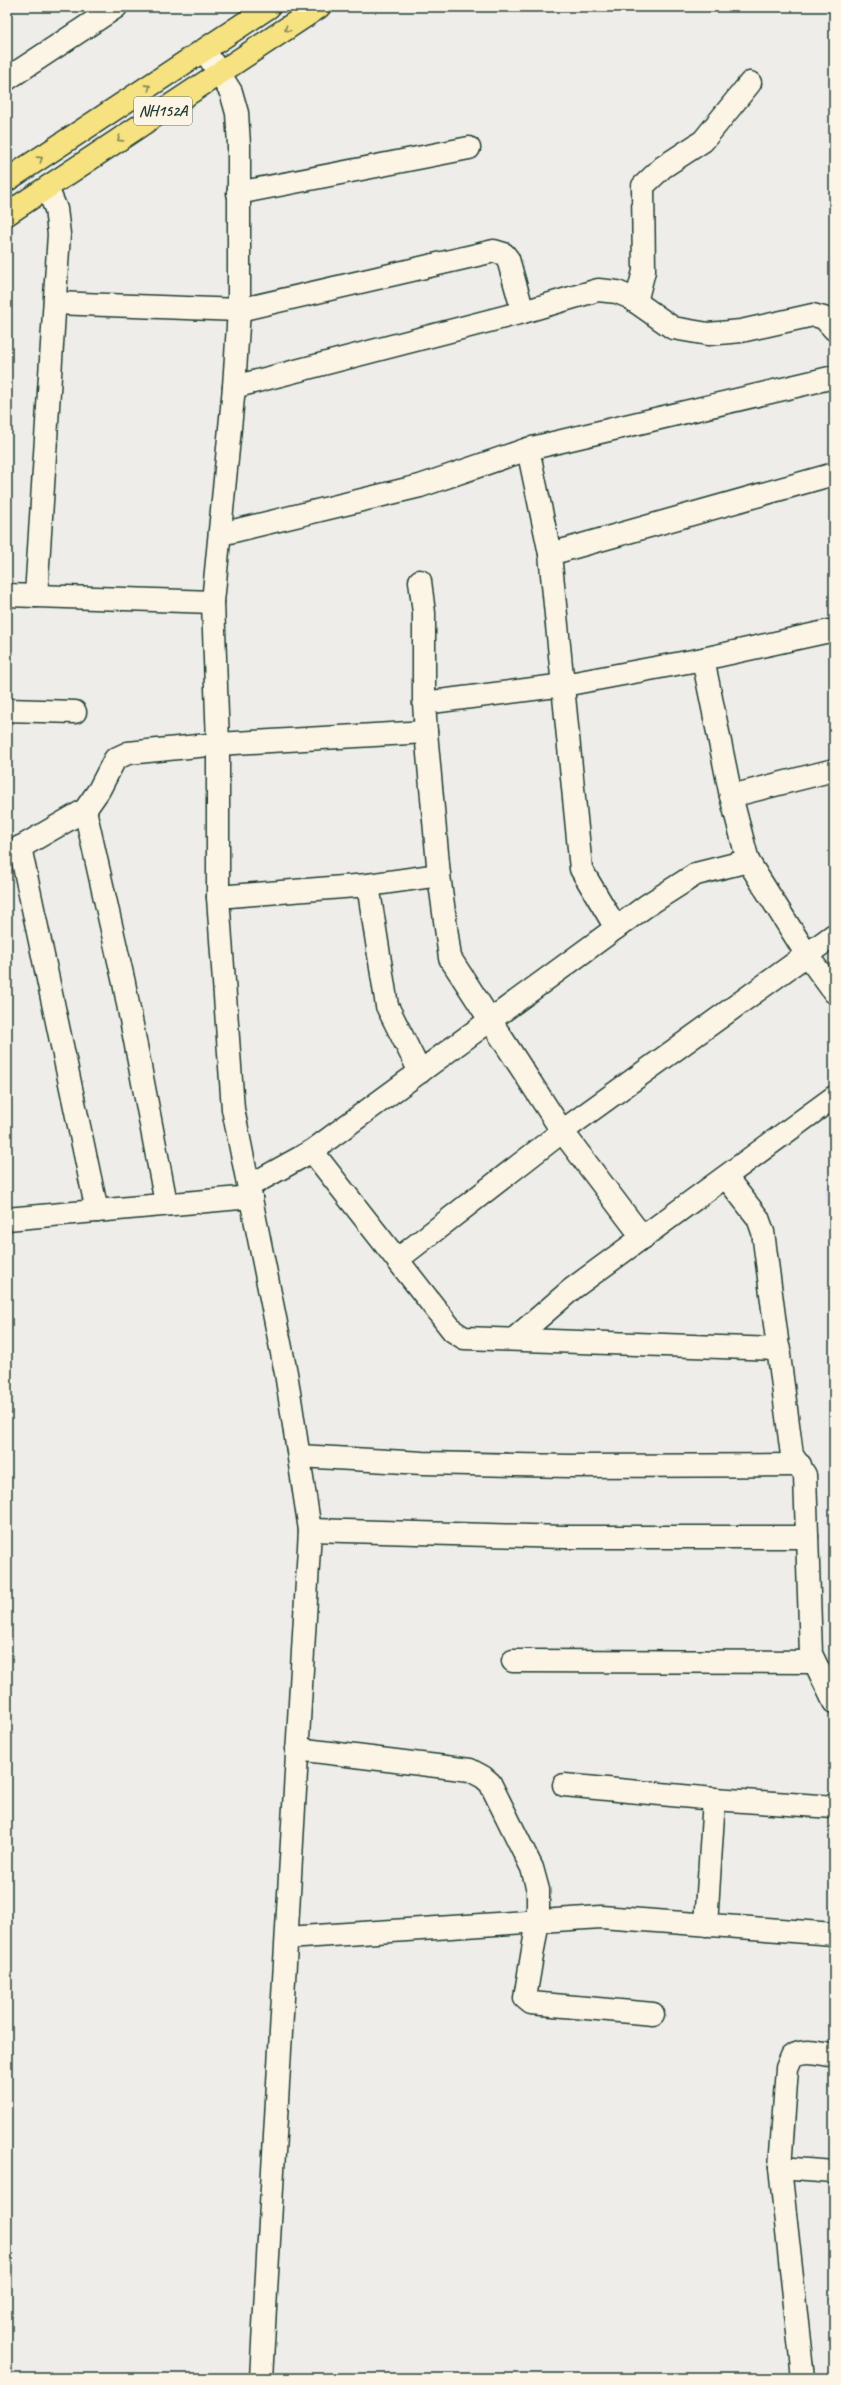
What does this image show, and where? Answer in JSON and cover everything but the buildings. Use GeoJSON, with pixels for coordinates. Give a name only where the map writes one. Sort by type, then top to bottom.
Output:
{"type":"FeatureCollection","features":[{"type":"Feature","properties":{"kind":"highway","name":"NH152A"},"geometry":{"type":"LineString","coordinates":[[7,180],[205,51],[269,7]]}},
{"type":"Feature","properties":{"kind":"highway","name":"NH152A"},"geometry":{"type":"LineString","coordinates":[[7,214],[319,7]]}},
{"type":"Feature","properties":{"kind":"street"},"geometry":{"type":"LineString","coordinates":[[7,79],[110,9]]}},
{"type":"Feature","properties":{"kind":"street"},"geometry":{"type":"LineString","coordinates":[[205,51],[221,73],[231,92],[237,113],[240,144],[238,193],[239,310],[221,534],[213,602],[218,744],[218,897],[233,1108],[286,1373],[310,1530],[261,2378]]}},
{"type":"Feature","properties":{"kind":"street"},"geometry":{"type":"LineString","coordinates":[[636,302],[644,271],[643,186],[663,167],[703,141],[750,83]]}},
{"type":"Feature","properties":{"kind":"street"},"geometry":{"type":"LineString","coordinates":[[238,193],[469,148]]}},
{"type":"Feature","properties":{"kind":"street"},"geometry":{"type":"LineString","coordinates":[[36,596],[59,234],[56,209],[47,188]]}},
{"type":"Feature","properties":{"kind":"street"},"geometry":{"type":"LineString","coordinates":[[55,303],[239,310],[494,251],[504,254],[508,259],[523,312]]}},
{"type":"Feature","properties":{"kind":"street"},"geometry":{"type":"LineString","coordinates":[[234,387],[523,312],[598,290],[617,292],[636,302],[673,328],[708,334],[740,331],[813,315],[824,318],[834,329]]}},
{"type":"Feature","properties":{"kind":"street"},"geometry":{"type":"LineString","coordinates":[[221,534],[420,486],[528,449],[834,377]]}},
{"type":"Feature","properties":{"kind":"street"},"geometry":{"type":"LineString","coordinates":[[528,449],[550,554],[581,869],[616,928]]}},
{"type":"Feature","properties":{"kind":"street"},"geometry":{"type":"LineString","coordinates":[[550,554],[834,474]]}},
{"type":"Feature","properties":{"kind":"street"},"geometry":{"type":"LineString","coordinates":[[420,582],[424,613],[424,703],[426,732],[439,875],[450,958],[562,1131],[643,1238]]}},
{"type":"Feature","properties":{"kind":"street"},"geometry":{"type":"LineString","coordinates":[[7,595],[213,602]]}},
{"type":"Feature","properties":{"kind":"street"},"geometry":{"type":"LineString","coordinates":[[424,703],[564,685],[703,659],[834,630]]}},
{"type":"Feature","properties":{"kind":"street"},"geometry":{"type":"LineString","coordinates":[[703,659],[731,796],[748,861],[807,955],[834,992]]}},
{"type":"Feature","properties":{"kind":"street"},"geometry":{"type":"LineString","coordinates":[[7,710],[75,712]]}},
{"type":"Feature","properties":{"kind":"street"},"geometry":{"type":"LineString","coordinates":[[97,1211],[14,851],[85,810],[117,757],[128,753],[218,744],[426,732]]}},
{"type":"Feature","properties":{"kind":"street"},"geometry":{"type":"LineString","coordinates":[[731,796],[834,770]]}},
{"type":"Feature","properties":{"kind":"street"},"geometry":{"type":"LineString","coordinates":[[85,810],[124,983],[166,1203]]}},
{"type":"Feature","properties":{"kind":"street"},"geometry":{"type":"LineString","coordinates":[[7,1219],[97,1211],[250,1191],[312,1151],[616,928],[696,874],[748,861]]}},
{"type":"Feature","properties":{"kind":"street"},"geometry":{"type":"LineString","coordinates":[[218,897],[368,885],[439,875]]}},
{"type":"Feature","properties":{"kind":"street"},"geometry":{"type":"LineString","coordinates":[[368,885],[387,1006],[420,1072]]}},
{"type":"Feature","properties":{"kind":"street"},"geometry":{"type":"LineString","coordinates":[[398,1259],[562,1131],[834,935]]}},
{"type":"Feature","properties":{"kind":"street"},"geometry":{"type":"LineString","coordinates":[[514,1339],[572,1289],[834,1097]]}},
{"type":"Feature","properties":{"kind":"street"},"geometry":{"type":"LineString","coordinates":[[312,1151],[453,1331],[464,1338],[779,1349]]}},
{"type":"Feature","properties":{"kind":"street"},"geometry":{"type":"LineString","coordinates":[[726,1177],[761,1224],[779,1349],[792,1455],[800,1465],[805,1475],[811,1654],[834,1702]]}},
{"type":"Feature","properties":{"kind":"street"},"geometry":{"type":"LineString","coordinates":[[299,1456],[423,1463],[570,1466],[800,1465]]}},
{"type":"Feature","properties":{"kind":"street"},"geometry":{"type":"LineString","coordinates":[[310,1530],[548,1536],[807,1537]]}},
{"type":"Feature","properties":{"kind":"street"},"geometry":{"type":"LineString","coordinates":[[513,1661],[814,1662]]}},
{"type":"Feature","properties":{"kind":"street"},"geometry":{"type":"LineString","coordinates":[[297,1749],[470,1770],[483,1777],[490,1783],[536,1880],[538,1920],[524,1994],[527,2001],[653,2014]]}},
{"type":"Feature","properties":{"kind":"street"},"geometry":{"type":"LineString","coordinates":[[564,1785],[714,1799],[834,1807]]}},
{"type":"Feature","properties":{"kind":"street"},"geometry":{"type":"LineString","coordinates":[[706,1925],[714,1799]]}},
{"type":"Feature","properties":{"kind":"street"},"geometry":{"type":"LineString","coordinates":[[286,1938],[601,1917],[834,1934]]}},
{"type":"Feature","properties":{"kind":"street"},"geometry":{"type":"LineString","coordinates":[[803,2378],[780,2168],[788,2068],[792,2056],[799,2052],[810,2052],[834,2056]]}},
{"type":"Feature","properties":{"kind":"street"},"geometry":{"type":"LineString","coordinates":[[780,2168],[834,2172]]}},
{"type":"Feature","properties":{"kind":"shaded area"},"geometry":{"type":"Polygon","coordinates":[[[834,1182],[834,1265],[825,1189],[834,1182]]]}}]}
